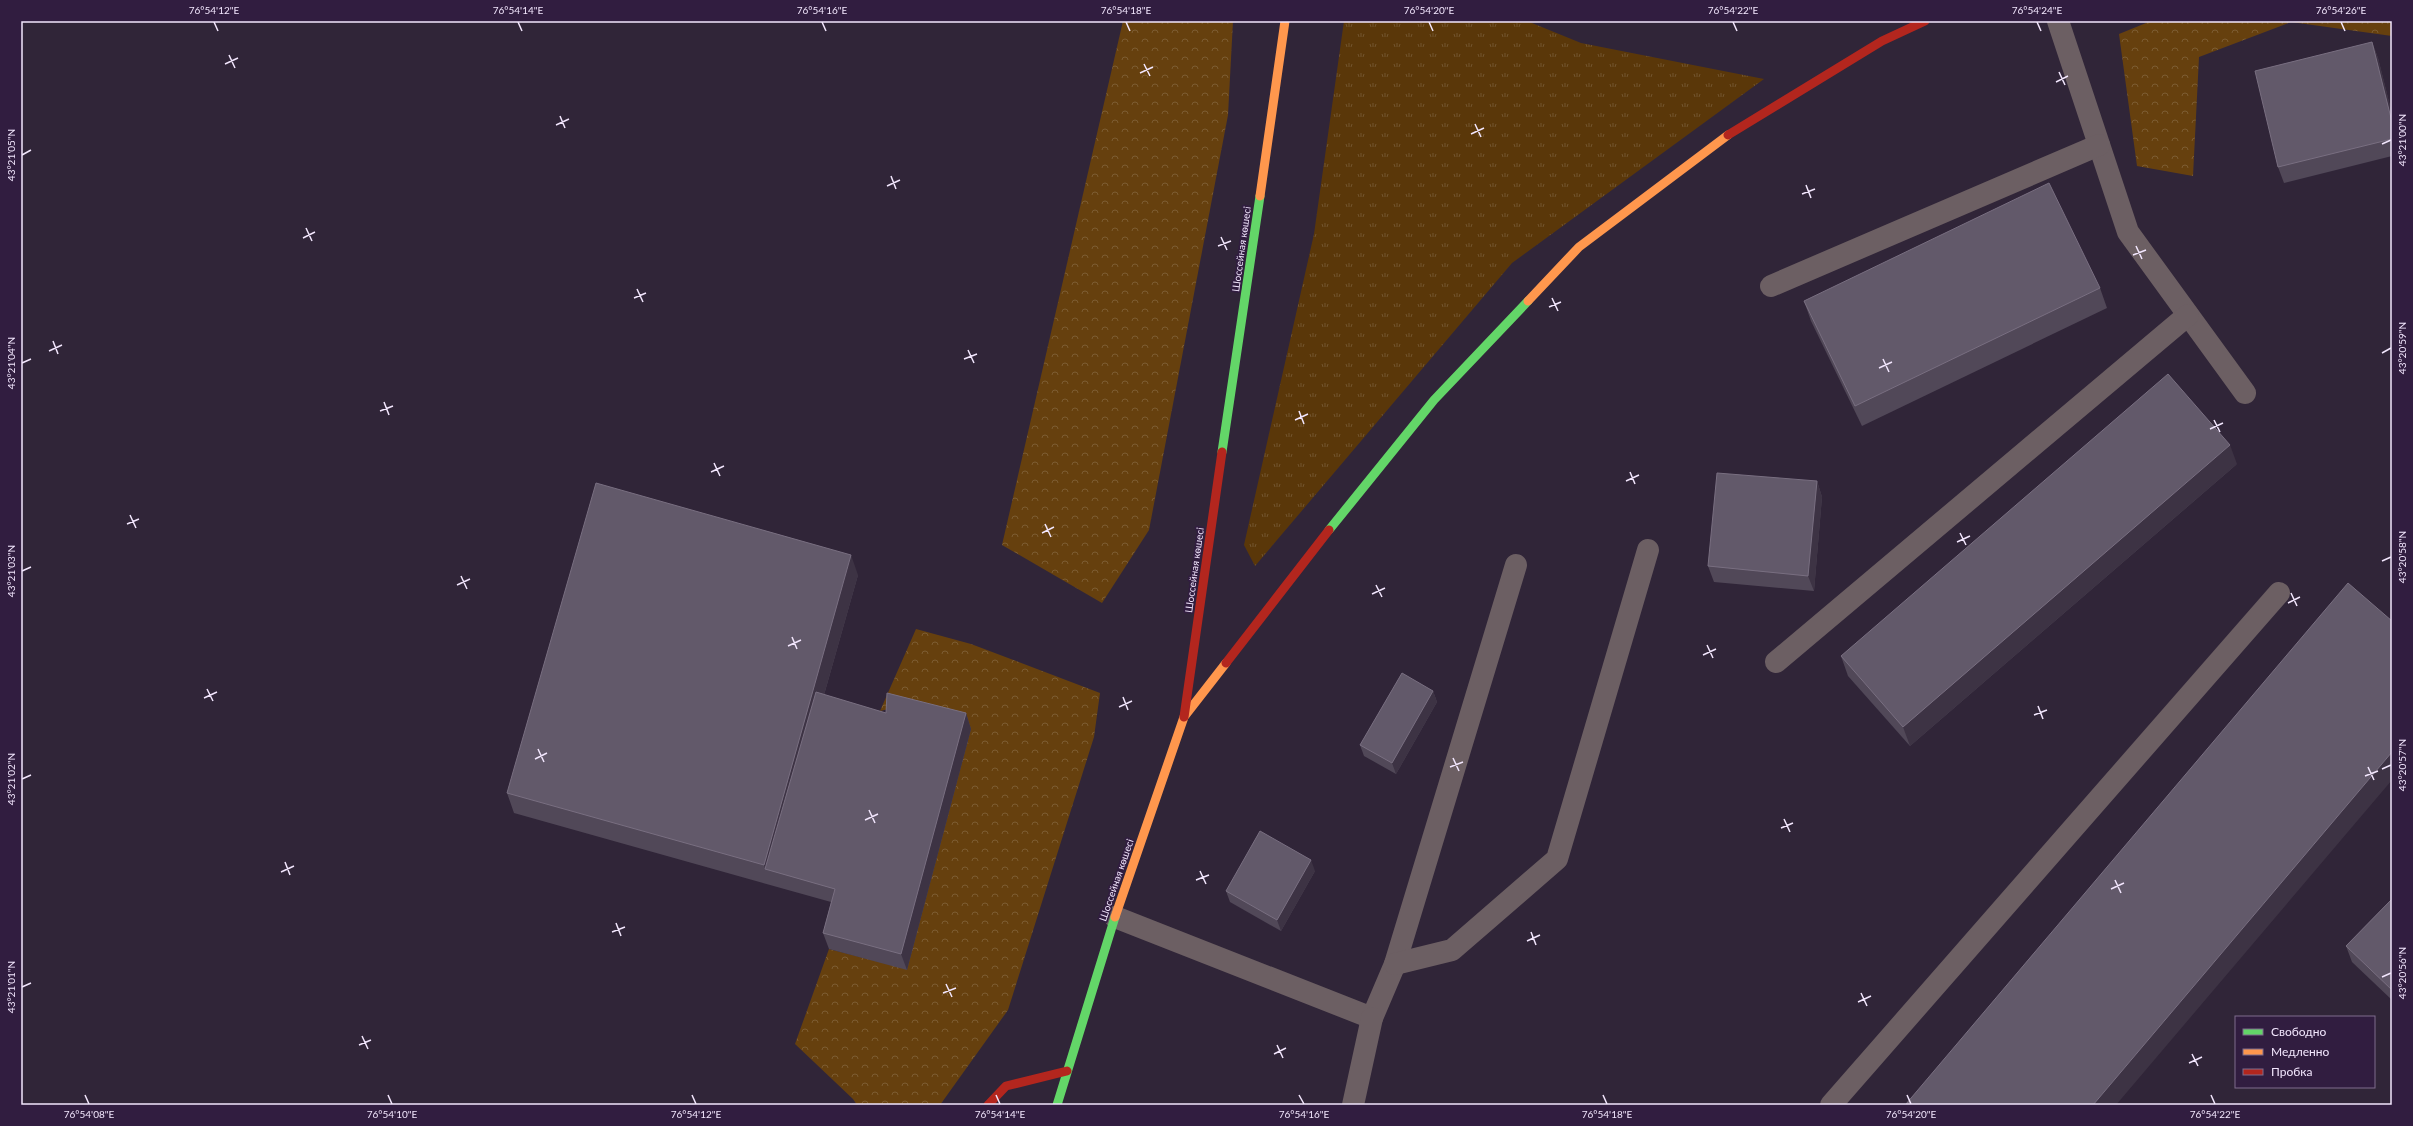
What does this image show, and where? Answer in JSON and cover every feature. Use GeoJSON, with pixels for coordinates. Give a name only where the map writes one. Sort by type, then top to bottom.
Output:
{"type":"FeatureCollection","features":[{"type":"Feature","properties":{"kind":"main road","name":"Шоссейная көшесі"},"geometry":{"type":"LineString","coordinates":[[1057,1105],[1115,916],[1184,716],[1284,21]]}},
{"type":"Feature","properties":{"kind":"main road"},"geometry":{"type":"LineString","coordinates":[[1184,716],[1304,561],[1434,400],[1579,247],[1731,133],[1882,41],[1925,21]]}},
{"type":"Feature","properties":{"kind":"main road"},"geometry":{"type":"LineString","coordinates":[[988,1105],[1006,1086],[1067,1071]]}},
{"type":"Feature","properties":{"kind":"lane"},"geometry":{"type":"LineString","coordinates":[[2058,21],[2128,232],[2245,393]]}},
{"type":"Feature","properties":{"kind":"lane"},"geometry":{"type":"LineString","coordinates":[[1771,286],[2099,145]]}},
{"type":"Feature","properties":{"kind":"lane"},"geometry":{"type":"LineString","coordinates":[[1776,662],[2188,315]]}},
{"type":"Feature","properties":{"kind":"lane"},"geometry":{"type":"LineString","coordinates":[[1395,964],[1452,950],[1557,859],[1648,550]]}},
{"type":"Feature","properties":{"kind":"lane"},"geometry":{"type":"LineString","coordinates":[[1353,1105],[1372,1018],[1395,964],[1516,565]]}},
{"type":"Feature","properties":{"kind":"lane"},"geometry":{"type":"LineString","coordinates":[[1830,1105],[2279,593]]}},
{"type":"Feature","properties":{"kind":"lane"},"geometry":{"type":"LineString","coordinates":[[1115,916],[1372,1018]]}},
{"type":"Feature","properties":{"kind":"green space"},"geometry":{"type":"Polygon","coordinates":[[[1123,21],[1233,21],[1228,115],[1149,530],[1102,603],[1002,545],[1123,21]]]}},
{"type":"Feature","properties":{"kind":"green space"},"geometry":{"type":"Polygon","coordinates":[[[1344,21],[1527,21],[1581,43],[1764,79],[1512,263],[1255,566],[1244,545],[1314,234],[1344,21]]]}},
{"type":"Feature","properties":{"kind":"green space"},"geometry":{"type":"Polygon","coordinates":[[[2151,21],[2392,21],[2392,36],[2291,22],[2199,57],[2193,176],[2137,166],[2119,34],[2151,21]]]}},
{"type":"Feature","properties":{"kind":"green space"},"geometry":{"type":"Polygon","coordinates":[[[916,629],[971,644],[1100,693],[1094,737],[1008,1010],[940,1105],[857,1105],[853,1099],[795,1044],[829,949],[907,969],[893,708],[880,711],[916,629]]]}},
{"type":"Feature","properties":{"kind":"building"},"geometry":{"type":"Polygon","coordinates":[[[2372,42],[2392,122],[2392,139],[2278,167],[2255,71],[2372,42]]]}},
{"type":"Feature","properties":{"kind":"building"},"geometry":{"type":"Polygon","coordinates":[[[2049,183],[2100,288],[1855,406],[1804,301],[2049,183]]]}},
{"type":"Feature","properties":{"kind":"building"},"geometry":{"type":"Polygon","coordinates":[[[2168,374],[2230,445],[1903,727],[1841,656],[2168,374]]]}},
{"type":"Feature","properties":{"kind":"building"},"geometry":{"type":"Polygon","coordinates":[[[1717,473],[1817,481],[1808,576],[1708,566],[1717,473]]]}},
{"type":"Feature","properties":{"kind":"building"},"geometry":{"type":"Polygon","coordinates":[[[596,483],[851,555],[764,865],[507,793],[596,483]]]}},
{"type":"Feature","properties":{"kind":"building"},"geometry":{"type":"Polygon","coordinates":[[[2348,583],[2392,621],[2392,752],[2093,1105],[1906,1104],[2348,583]]]}},
{"type":"Feature","properties":{"kind":"building"},"geometry":{"type":"Polygon","coordinates":[[[1402,673],[1433,691],[1392,763],[1360,745],[1402,673]]]}},
{"type":"Feature","properties":{"kind":"building"},"geometry":{"type":"Polygon","coordinates":[[[816,692],[886,713],[887,693],[966,713],[901,954],[823,933],[835,889],[765,869],[816,692]]]}},
{"type":"Feature","properties":{"kind":"building"},"geometry":{"type":"Polygon","coordinates":[[[1260,831],[1311,860],[1277,920],[1226,891],[1260,831]]]}},
{"type":"Feature","properties":{"kind":"building"},"geometry":{"type":"Polygon","coordinates":[[[2392,899],[2392,990],[2346,946],[2392,899]]]}},
{"type":"Feature","properties":{"kind":"traffic: fast"},"geometry":{"type":"LineString","coordinates":[[1222,452],[1260,196]]}},
{"type":"Feature","properties":{"kind":"traffic: fast"},"geometry":{"type":"LineString","coordinates":[[1329,530],[1434,400],[1528,301]]}},
{"type":"Feature","properties":{"kind":"traffic: fast"},"geometry":{"type":"LineString","coordinates":[[1057,1105],[1115,917]]}},
{"type":"Feature","properties":{"kind":"traffic: slow"},"geometry":{"type":"LineString","coordinates":[[1260,196],[1285,21]]}},
{"type":"Feature","properties":{"kind":"traffic: slow"},"geometry":{"type":"LineString","coordinates":[[1528,301],[1579,247],[1728,135]]}},
{"type":"Feature","properties":{"kind":"traffic: slow"},"geometry":{"type":"LineString","coordinates":[[1115,917],[1184,717],[1226,663]]}},
{"type":"Feature","properties":{"kind":"traffic: jam"},"geometry":{"type":"LineString","coordinates":[[1728,135],[1882,41],[1925,21]]}},
{"type":"Feature","properties":{"kind":"traffic: jam"},"geometry":{"type":"LineString","coordinates":[[1184,717],[1222,452]]}},
{"type":"Feature","properties":{"kind":"traffic: jam"},"geometry":{"type":"LineString","coordinates":[[1226,663],[1329,530]]}},
{"type":"Feature","properties":{"kind":"traffic: jam"},"geometry":{"type":"LineString","coordinates":[[988,1105],[1006,1086],[1067,1071]]}}]}
